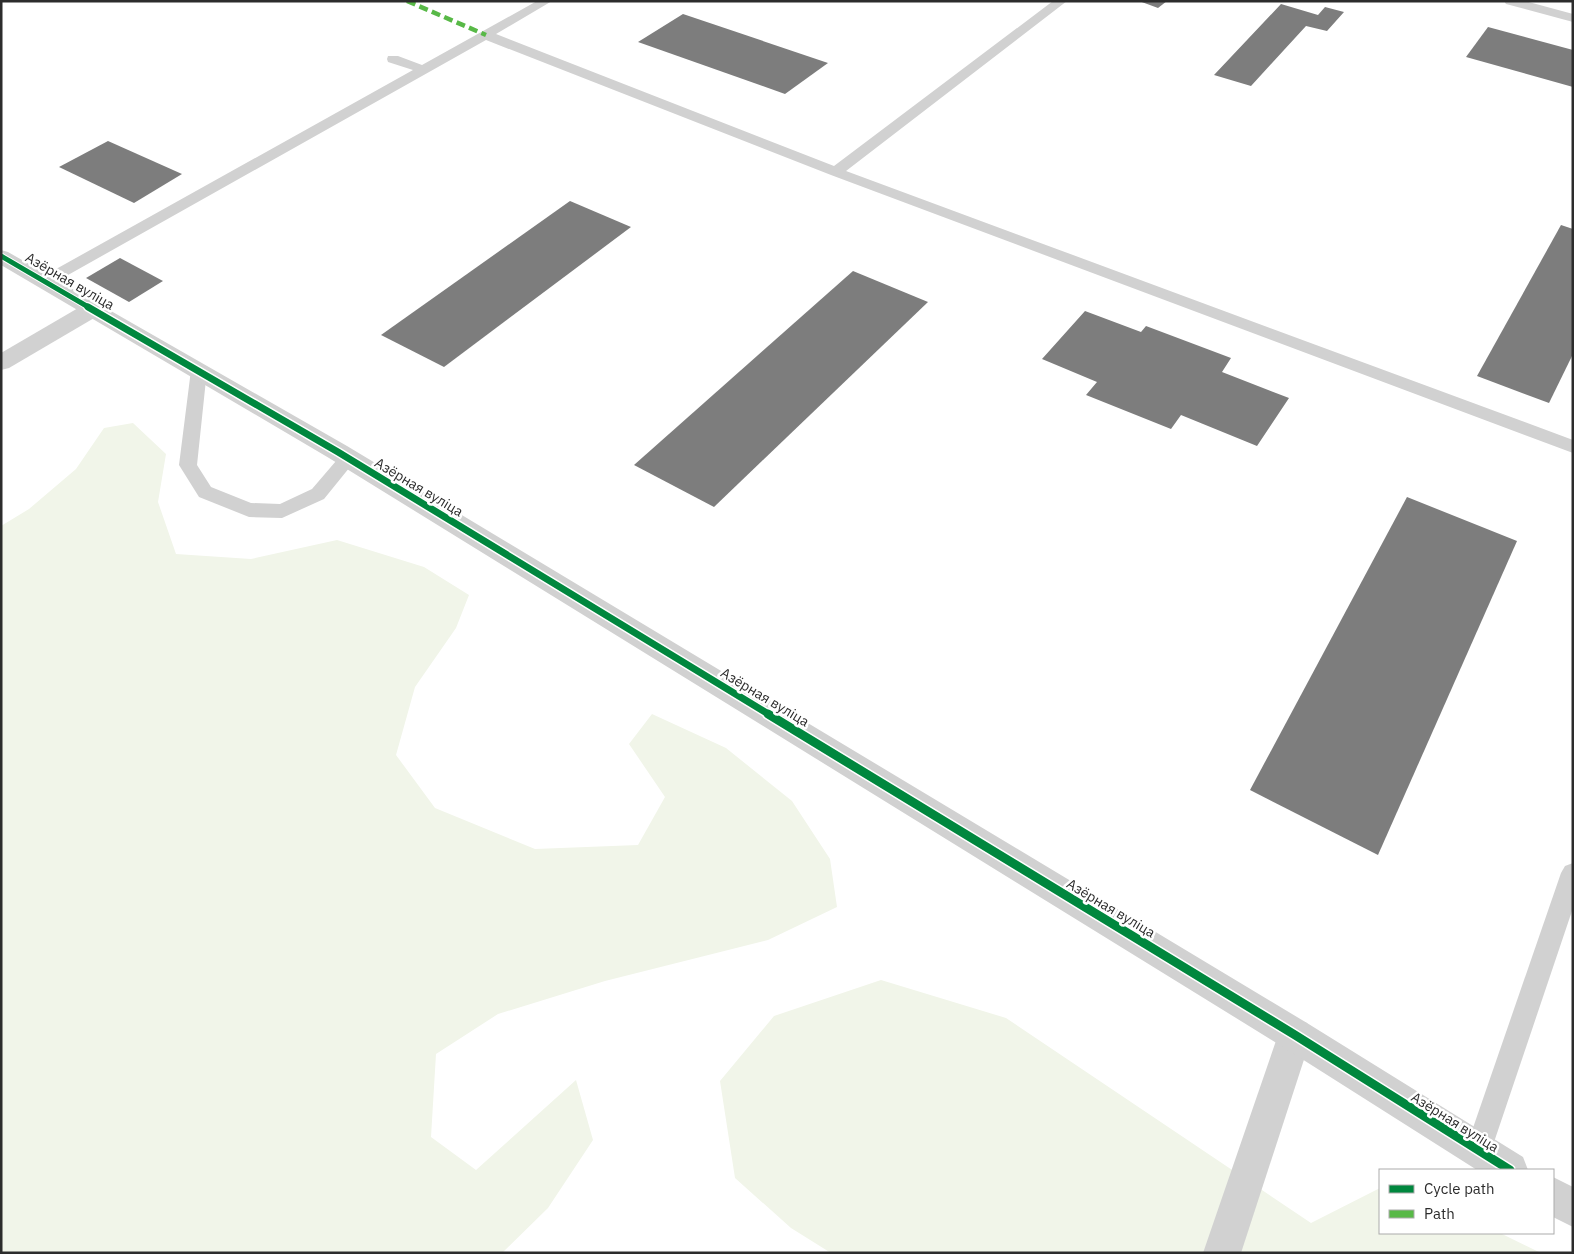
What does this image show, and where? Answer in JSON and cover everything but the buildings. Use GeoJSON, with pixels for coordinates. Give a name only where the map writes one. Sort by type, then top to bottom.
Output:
{"type":"FeatureCollection","features":[{"type":"Feature","properties":{"kind":"street","name":"Азёрная вуліца"},"geometry":{"type":"LineString","coordinates":[[1,256],[348,458],[1295,1035],[1508,1169]]}},
{"type":"Feature","properties":{"kind":"street"},"geometry":{"type":"LineString","coordinates":[[1,363],[93,309]]}},
{"type":"Feature","properties":{"kind":"street"},"geometry":{"type":"LineString","coordinates":[[1222,1253],[1295,1035]]}},
{"type":"Feature","properties":{"kind":"street"},"geometry":{"type":"LineString","coordinates":[[1554,1197],[1573,1208]]}},
{"type":"Feature","properties":{"kind":"lane"},"geometry":{"type":"LineString","coordinates":[[46,282],[546,1]]}},
{"type":"Feature","properties":{"kind":"lane"},"geometry":{"type":"LineString","coordinates":[[836,172],[1061,1]]}},
{"type":"Feature","properties":{"kind":"lane"},"geometry":{"type":"LineString","coordinates":[[1510,1],[1573,18]]}},
{"type":"Feature","properties":{"kind":"lane"},"geometry":{"type":"LineString","coordinates":[[486,34],[836,172],[1573,447]]}},
{"type":"Feature","properties":{"kind":"lane"},"geometry":{"type":"LineString","coordinates":[[393,59],[422,69]]}},
{"type":"Feature","properties":{"kind":"lane"},"geometry":{"type":"LineString","coordinates":[[199,370],[188,465],[205,492],[249,510],[282,511],[318,494],[348,458]]}},
{"type":"Feature","properties":{"kind":"lane"},"geometry":{"type":"LineString","coordinates":[[1478,1151],[1573,874]]}},
{"type":"Feature","properties":{"kind":"shaded area"},"geometry":{"type":"Polygon","coordinates":[[[133,423],[166,454],[158,502],[176,554],[251,559],[337,540],[424,567],[469,595],[456,628],[415,687],[396,755],[435,808],[535,849],[638,845],[665,797],[629,744],[652,714],[726,748],[792,801],[830,859],[837,907],[768,940],[605,981],[498,1014],[436,1054],[431,1137],[476,1170],[576,1080],[593,1140],[548,1208],[502,1253],[1,1253],[1,526],[29,509],[76,469],[104,428],[133,423]]]}},
{"type":"Feature","properties":{"kind":"shaded area"},"geometry":{"type":"Polygon","coordinates":[[[881,980],[1006,1018],[1311,1223],[1379,1189],[1379,1234],[1502,1234],[1541,1253],[831,1253],[791,1228],[735,1178],[720,1081],[774,1016],[881,980]]]}},
{"type":"Feature","properties":{"kind":"marked path"},"geometry":{"type":"LineString","coordinates":[[407,1],[486,35]]}},
{"type":"Feature","properties":{"kind":"cycle path"},"geometry":{"type":"LineString","coordinates":[[1,256],[338,452],[1295,1035],[1508,1169]]}}]}
